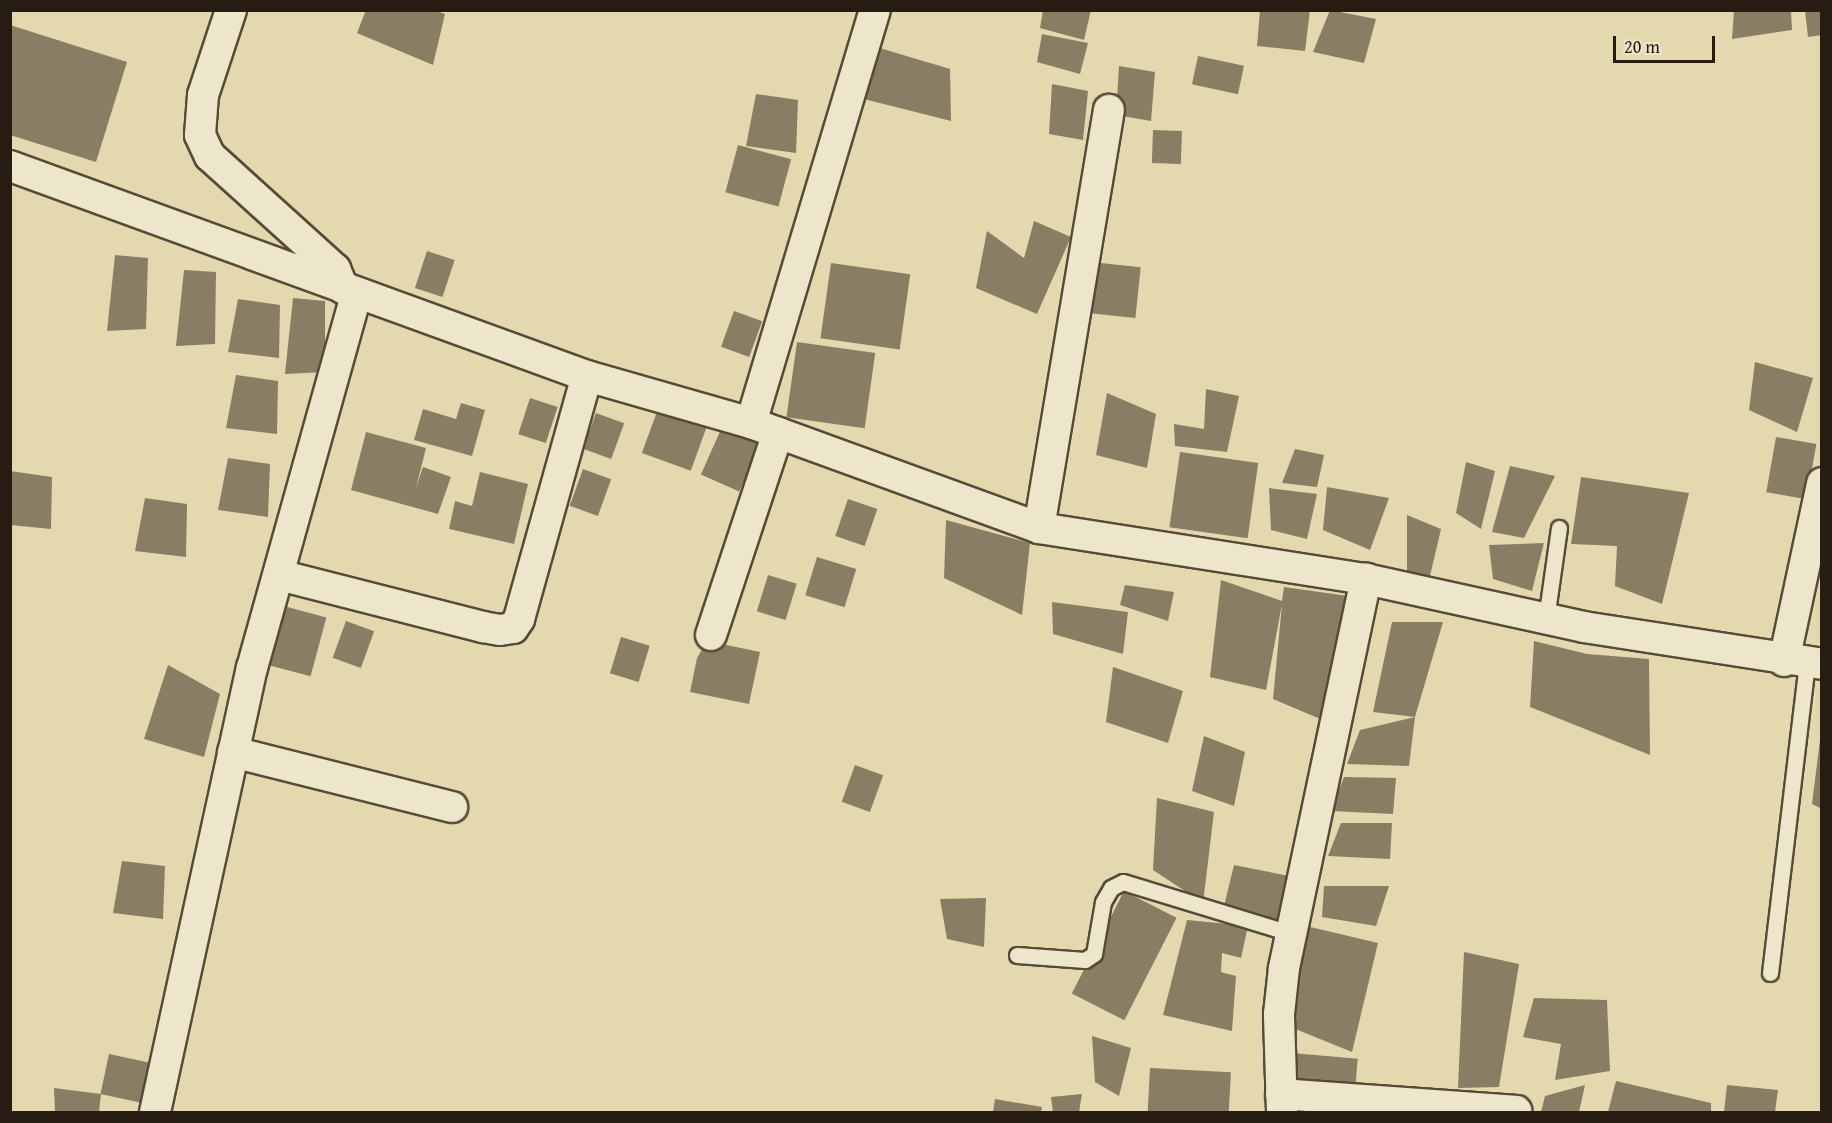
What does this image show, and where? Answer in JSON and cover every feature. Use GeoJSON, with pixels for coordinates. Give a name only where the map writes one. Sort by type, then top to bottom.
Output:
{"type":"FeatureCollection","features":[{"type":"Feature","properties":{"kind":"street"},"geometry":{"type":"LineString","coordinates":[[231,10],[203,95],[200,135],[210,156],[334,269],[350,290]]}},
{"type":"Feature","properties":{"kind":"street"},"geometry":{"type":"LineString","coordinates":[[711,635],[875,10]]}},
{"type":"Feature","properties":{"kind":"street"},"geometry":{"type":"LineString","coordinates":[[1039,528],[1109,110]]}},
{"type":"Feature","properties":{"kind":"street"},"geometry":{"type":"LineString","coordinates":[[10,166],[587,376],[764,428],[1039,528],[1366,579],[1546,619],[1804,663],[1821,483]]}},
{"type":"Feature","properties":{"kind":"street"},"geometry":{"type":"LineString","coordinates":[[155,1113],[252,668],[279,575],[350,290]]}},
{"type":"Feature","properties":{"kind":"street"},"geometry":{"type":"LineString","coordinates":[[279,575],[483,627],[500,630],[513,628],[519,619],[587,376]]}},
{"type":"Feature","properties":{"kind":"street"},"geometry":{"type":"LineString","coordinates":[[1366,579],[1290,933],[1279,1014],[1282,1104],[1516,1112]]}},
{"type":"Feature","properties":{"kind":"street"},"geometry":{"type":"LineString","coordinates":[[233,752],[452,807]]}},
{"type":"Feature","properties":{"kind":"lane"},"geometry":{"type":"LineString","coordinates":[[1546,619],[1559,528]]}},
{"type":"Feature","properties":{"kind":"lane"},"geometry":{"type":"LineString","coordinates":[[1770,973],[1804,663]]}},
{"type":"Feature","properties":{"kind":"lane"},"geometry":{"type":"LineString","coordinates":[[1017,955],[1086,960],[1094,954],[1103,902],[1110,888],[1123,882],[1290,933]]}},
{"type":"Feature","properties":{"kind":"building"},"geometry":{"type":"Polygon","coordinates":[[[366,10],[434,10],[445,14],[433,65],[357,33],[366,10]]]}},
{"type":"Feature","properties":{"kind":"building"},"geometry":{"type":"Polygon","coordinates":[[[1043,10],[1091,10],[1084,40],[1040,28],[1043,10]]]}},
{"type":"Feature","properties":{"kind":"building"},"geometry":{"type":"Polygon","coordinates":[[[1260,10],[1310,10],[1305,51],[1257,46],[1260,10]]]}},
{"type":"Feature","properties":{"kind":"building"},"geometry":{"type":"Polygon","coordinates":[[[1330,10],[1376,19],[1364,63],[1313,52],[1330,10]]]}},
{"type":"Feature","properties":{"kind":"building"},"geometry":{"type":"Polygon","coordinates":[[[1734,10],[1791,10],[1792,30],[1732,39],[1734,10]]]}},
{"type":"Feature","properties":{"kind":"building"},"geometry":{"type":"Polygon","coordinates":[[[1805,10],[1822,10],[1822,35],[1808,37],[1805,10]]]}},
{"type":"Feature","properties":{"kind":"building"},"geometry":{"type":"Polygon","coordinates":[[[10,25],[127,62],[96,162],[10,135],[10,25]]]}},
{"type":"Feature","properties":{"kind":"building"},"geometry":{"type":"Polygon","coordinates":[[[1042,34],[1088,43],[1080,74],[1037,62],[1042,34]]]}},
{"type":"Feature","properties":{"kind":"building"},"geometry":{"type":"Polygon","coordinates":[[[873,46],[950,69],[951,121],[864,99],[873,46]]]}},
{"type":"Feature","properties":{"kind":"building"},"geometry":{"type":"Polygon","coordinates":[[[1198,56],[1244,66],[1238,94],[1192,84],[1198,56]]]}},
{"type":"Feature","properties":{"kind":"building"},"geometry":{"type":"Polygon","coordinates":[[[1119,66],[1155,72],[1151,121],[1116,115],[1119,66]]]}},
{"type":"Feature","properties":{"kind":"building"},"geometry":{"type":"Polygon","coordinates":[[[1052,84],[1088,91],[1083,140],[1049,134],[1052,84]]]}},
{"type":"Feature","properties":{"kind":"building"},"geometry":{"type":"Polygon","coordinates":[[[756,94],[798,100],[796,153],[746,146],[756,94]]]}},
{"type":"Feature","properties":{"kind":"building"},"geometry":{"type":"Polygon","coordinates":[[[1153,130],[1182,131],[1181,164],[1152,163],[1153,130]]]}},
{"type":"Feature","properties":{"kind":"building"},"geometry":{"type":"Polygon","coordinates":[[[738,145],[791,159],[778,207],[725,192],[738,145]]]}},
{"type":"Feature","properties":{"kind":"building"},"geometry":{"type":"Polygon","coordinates":[[[1034,221],[1071,237],[1037,314],[976,288],[987,231],[1024,258],[1034,221]]]}},
{"type":"Feature","properties":{"kind":"building"},"geometry":{"type":"Polygon","coordinates":[[[427,251],[455,260],[443,297],[415,288],[427,251]]]}},
{"type":"Feature","properties":{"kind":"building"},"geometry":{"type":"Polygon","coordinates":[[[115,255],[148,258],[146,329],[107,331],[115,255]]]}},
{"type":"Feature","properties":{"kind":"building"},"geometry":{"type":"Polygon","coordinates":[[[1091,262],[1141,267],[1135,318],[1086,313],[1091,262]]]}},
{"type":"Feature","properties":{"kind":"building"},"geometry":{"type":"Polygon","coordinates":[[[831,263],[910,274],[900,349],[820,338],[831,263]]]}},
{"type":"Feature","properties":{"kind":"building"},"geometry":{"type":"Polygon","coordinates":[[[184,270],[216,272],[215,344],[176,346],[184,270]]]}},
{"type":"Feature","properties":{"kind":"building"},"geometry":{"type":"Polygon","coordinates":[[[293,298],[325,301],[325,372],[285,374],[293,298]]]}},
{"type":"Feature","properties":{"kind":"building"},"geometry":{"type":"Polygon","coordinates":[[[238,299],[280,305],[279,358],[228,352],[238,299]]]}},
{"type":"Feature","properties":{"kind":"building"},"geometry":{"type":"Polygon","coordinates":[[[734,311],[762,321],[749,357],[721,347],[734,311]]]}},
{"type":"Feature","properties":{"kind":"building"},"geometry":{"type":"Polygon","coordinates":[[[797,342],[875,353],[865,428],[786,417],[797,342]]]}},
{"type":"Feature","properties":{"kind":"building"},"geometry":{"type":"Polygon","coordinates":[[[1755,362],[1813,378],[1797,432],[1749,410],[1755,362]]]}},
{"type":"Feature","properties":{"kind":"building"},"geometry":{"type":"Polygon","coordinates":[[[236,375],[278,381],[277,434],[226,428],[236,375]]]}},
{"type":"Feature","properties":{"kind":"building"},"geometry":{"type":"Polygon","coordinates":[[[1206,389],[1239,396],[1227,452],[1175,446],[1174,424],[1204,429],[1206,389]]]}},
{"type":"Feature","properties":{"kind":"building"},"geometry":{"type":"Polygon","coordinates":[[[1107,393],[1156,414],[1147,468],[1096,455],[1107,393]]]}},
{"type":"Feature","properties":{"kind":"building"},"geometry":{"type":"Polygon","coordinates":[[[530,398],[558,407],[546,443],[518,434],[530,398]]]}},
{"type":"Feature","properties":{"kind":"building"},"geometry":{"type":"Polygon","coordinates":[[[461,403],[485,410],[472,456],[414,440],[423,409],[456,419],[461,403]]]}},
{"type":"Feature","properties":{"kind":"building"},"geometry":{"type":"Polygon","coordinates":[[[659,406],[708,424],[691,471],[642,453],[659,406]]]}},
{"type":"Feature","properties":{"kind":"building"},"geometry":{"type":"Polygon","coordinates":[[[596,413],[624,423],[611,459],[583,449],[596,413]]]}},
{"type":"Feature","properties":{"kind":"building"},"geometry":{"type":"Polygon","coordinates":[[[722,427],[760,444],[739,492],[701,475],[722,427]]]}},
{"type":"Feature","properties":{"kind":"building"},"geometry":{"type":"Polygon","coordinates":[[[366,432],[426,448],[416,488],[423,467],[451,477],[438,514],[351,490],[366,432]]]}},
{"type":"Feature","properties":{"kind":"building"},"geometry":{"type":"Polygon","coordinates":[[[1776,437],[1816,444],[1807,499],[1766,492],[1776,437]]]}},
{"type":"Feature","properties":{"kind":"building"},"geometry":{"type":"Polygon","coordinates":[[[1295,449],[1324,455],[1317,487],[1282,483],[1295,449]]]}},
{"type":"Feature","properties":{"kind":"building"},"geometry":{"type":"Polygon","coordinates":[[[1180,452],[1258,463],[1248,538],[1169,527],[1180,452]]]}},
{"type":"Feature","properties":{"kind":"building"},"geometry":{"type":"Polygon","coordinates":[[[228,458],[270,464],[268,517],[218,510],[228,458]]]}},
{"type":"Feature","properties":{"kind":"building"},"geometry":{"type":"Polygon","coordinates":[[[1466,462],[1495,471],[1481,529],[1456,513],[1466,462]]]}},
{"type":"Feature","properties":{"kind":"building"},"geometry":{"type":"Polygon","coordinates":[[[1510,466],[1555,476],[1524,538],[1492,532],[1510,466]]]}},
{"type":"Feature","properties":{"kind":"building"},"geometry":{"type":"Polygon","coordinates":[[[583,469],[611,479],[598,516],[570,506],[583,469]]]}},
{"type":"Feature","properties":{"kind":"building"},"geometry":{"type":"Polygon","coordinates":[[[10,471],[52,477],[51,529],[10,525],[10,471]]]}},
{"type":"Feature","properties":{"kind":"building"},"geometry":{"type":"Polygon","coordinates":[[[480,472],[528,484],[514,544],[449,529],[455,501],[472,506],[480,472]]]}},
{"type":"Feature","properties":{"kind":"building"},"geometry":{"type":"Polygon","coordinates":[[[1581,477],[1689,493],[1662,604],[1615,586],[1617,546],[1571,544],[1581,477]]]}},
{"type":"Feature","properties":{"kind":"building"},"geometry":{"type":"Polygon","coordinates":[[[1327,487],[1389,498],[1370,550],[1323,530],[1327,487]]]}},
{"type":"Feature","properties":{"kind":"building"},"geometry":{"type":"Polygon","coordinates":[[[1269,488],[1317,494],[1307,539],[1271,530],[1269,488]]]}},
{"type":"Feature","properties":{"kind":"building"},"geometry":{"type":"Polygon","coordinates":[[[145,498],[187,504],[186,557],[135,551],[145,498]]]}},
{"type":"Feature","properties":{"kind":"building"},"geometry":{"type":"Polygon","coordinates":[[[848,499],[877,509],[865,546],[835,536],[848,499]]]}},
{"type":"Feature","properties":{"kind":"building"},"geometry":{"type":"Polygon","coordinates":[[[1407,515],[1441,529],[1430,576],[1407,574],[1407,515]]]}},
{"type":"Feature","properties":{"kind":"building"},"geometry":{"type":"Polygon","coordinates":[[[946,520],[1030,543],[1022,615],[944,578],[946,520]]]}},
{"type":"Feature","properties":{"kind":"building"},"geometry":{"type":"Polygon","coordinates":[[[1544,543],[1532,591],[1493,579],[1489,545],[1544,543]]]}},
{"type":"Feature","properties":{"kind":"building"},"geometry":{"type":"Polygon","coordinates":[[[817,557],[856,569],[845,607],[805,595],[817,557]]]}},
{"type":"Feature","properties":{"kind":"building"},"geometry":{"type":"Polygon","coordinates":[[[768,575],[797,584],[786,620],[757,611],[768,575]]]}},
{"type":"Feature","properties":{"kind":"building"},"geometry":{"type":"Polygon","coordinates":[[[1221,580],[1282,601],[1284,587],[1348,596],[1325,721],[1273,699],[1282,604],[1266,690],[1210,677],[1221,580]]]}},
{"type":"Feature","properties":{"kind":"building"},"geometry":{"type":"Polygon","coordinates":[[[1125,585],[1174,592],[1168,621],[1120,605],[1125,585]]]}},
{"type":"Feature","properties":{"kind":"building"},"geometry":{"type":"Polygon","coordinates":[[[1052,602],[1128,612],[1123,654],[1053,634],[1052,602]]]}},
{"type":"Feature","properties":{"kind":"building"},"geometry":{"type":"Polygon","coordinates":[[[280,605],[326,617],[311,676],[264,664],[280,605]]]}},
{"type":"Feature","properties":{"kind":"building"},"geometry":{"type":"Polygon","coordinates":[[[346,621],[374,631],[361,668],[333,658],[346,621]]]}},
{"type":"Feature","properties":{"kind":"building"},"geometry":{"type":"Polygon","coordinates":[[[1392,622],[1443,622],[1415,717],[1373,712],[1392,622]]]}},
{"type":"Feature","properties":{"kind":"building"},"geometry":{"type":"Polygon","coordinates":[[[621,637],[650,646],[639,682],[610,673],[621,637]]]}},
{"type":"Feature","properties":{"kind":"building"},"geometry":{"type":"Polygon","coordinates":[[[707,641],[760,652],[749,704],[690,692],[697,658],[707,641]]]}},
{"type":"Feature","properties":{"kind":"building"},"geometry":{"type":"Polygon","coordinates":[[[1534,641],[1587,654],[1649,659],[1650,755],[1530,707],[1534,641]]]}},
{"type":"Feature","properties":{"kind":"building"},"geometry":{"type":"Polygon","coordinates":[[[168,665],[220,694],[204,757],[144,739],[168,665]]]}},
{"type":"Feature","properties":{"kind":"building"},"geometry":{"type":"Polygon","coordinates":[[[1113,667],[1183,691],[1168,743],[1106,722],[1113,667]]]}},
{"type":"Feature","properties":{"kind":"building"},"geometry":{"type":"Polygon","coordinates":[[[1415,717],[1409,766],[1347,764],[1360,730],[1415,717]]]}},
{"type":"Feature","properties":{"kind":"building"},"geometry":{"type":"Polygon","coordinates":[[[1204,736],[1245,752],[1234,806],[1192,791],[1204,736]]]}},
{"type":"Feature","properties":{"kind":"building"},"geometry":{"type":"Polygon","coordinates":[[[1820,740],[1822,740],[1822,809],[1812,804],[1820,740]]]}},
{"type":"Feature","properties":{"kind":"building"},"geometry":{"type":"Polygon","coordinates":[[[855,765],[883,775],[870,812],[842,802],[855,765]]]}},
{"type":"Feature","properties":{"kind":"building"},"geometry":{"type":"Polygon","coordinates":[[[1344,777],[1396,778],[1393,814],[1331,811],[1344,777]]]}},
{"type":"Feature","properties":{"kind":"building"},"geometry":{"type":"Polygon","coordinates":[[[1157,798],[1214,812],[1203,903],[1153,870],[1157,798]]]}},
{"type":"Feature","properties":{"kind":"building"},"geometry":{"type":"Polygon","coordinates":[[[1341,823],[1392,823],[1390,859],[1328,856],[1341,823]]]}},
{"type":"Feature","properties":{"kind":"building"},"geometry":{"type":"Polygon","coordinates":[[[122,861],[165,866],[163,919],[113,913],[122,861]]]}},
{"type":"Feature","properties":{"kind":"building"},"geometry":{"type":"Polygon","coordinates":[[[1234,865],[1289,876],[1279,923],[1224,906],[1234,865]]]}},
{"type":"Feature","properties":{"kind":"building"},"geometry":{"type":"Polygon","coordinates":[[[1324,886],[1389,886],[1376,926],[1322,917],[1324,886]]]}},
{"type":"Feature","properties":{"kind":"building"},"geometry":{"type":"Polygon","coordinates":[[[1124,891],[1177,918],[1124,1020],[1072,993],[1124,891]]]}},
{"type":"Feature","properties":{"kind":"building"},"geometry":{"type":"Polygon","coordinates":[[[986,898],[984,947],[947,939],[940,899],[986,898]]]}},
{"type":"Feature","properties":{"kind":"building"},"geometry":{"type":"Polygon","coordinates":[[[1187,920],[1248,926],[1241,958],[1222,953],[1221,972],[1236,976],[1232,1031],[1163,1015],[1187,920]]]}},
{"type":"Feature","properties":{"kind":"building"},"geometry":{"type":"Polygon","coordinates":[[[1302,925],[1378,943],[1352,1052],[1283,1024],[1302,925]]]}},
{"type":"Feature","properties":{"kind":"building"},"geometry":{"type":"Polygon","coordinates":[[[1464,952],[1519,964],[1499,1087],[1458,1088],[1464,952]]]}},
{"type":"Feature","properties":{"kind":"building"},"geometry":{"type":"Polygon","coordinates":[[[1534,998],[1607,1000],[1610,1071],[1555,1080],[1561,1044],[1523,1037],[1534,998]]]}},
{"type":"Feature","properties":{"kind":"building"},"geometry":{"type":"Polygon","coordinates":[[[1092,1036],[1131,1048],[1119,1096],[1095,1082],[1092,1036]]]}},
{"type":"Feature","properties":{"kind":"building"},"geometry":{"type":"Polygon","coordinates":[[[1292,1053],[1358,1059],[1355,1095],[1289,1089],[1292,1053]]]}},
{"type":"Feature","properties":{"kind":"building"},"geometry":{"type":"Polygon","coordinates":[[[109,1054],[151,1063],[143,1103],[100,1094],[109,1054]]]}},
{"type":"Feature","properties":{"kind":"building"},"geometry":{"type":"Polygon","coordinates":[[[1150,1068],[1231,1072],[1229,1112],[1148,1112],[1150,1068]]]}},
{"type":"Feature","properties":{"kind":"building"},"geometry":{"type":"Polygon","coordinates":[[[1616,1081],[1711,1103],[1711,1112],[1608,1112],[1616,1081]]]}},
{"type":"Feature","properties":{"kind":"building"},"geometry":{"type":"Polygon","coordinates":[[[1585,1085],[1579,1112],[1541,1112],[1545,1096],[1585,1085]]]}},
{"type":"Feature","properties":{"kind":"building"},"geometry":{"type":"Polygon","coordinates":[[[1727,1085],[1778,1090],[1775,1112],[1724,1112],[1727,1085]]]}},
{"type":"Feature","properties":{"kind":"building"},"geometry":{"type":"Polygon","coordinates":[[[54,1088],[101,1094],[99,1112],[55,1112],[54,1088]]]}},
{"type":"Feature","properties":{"kind":"building"},"geometry":{"type":"Polygon","coordinates":[[[1082,1094],[1079,1112],[1053,1112],[1051,1097],[1082,1094]]]}},
{"type":"Feature","properties":{"kind":"building"},"geometry":{"type":"Polygon","coordinates":[[[995,1099],[1042,1107],[1041,1112],[993,1112],[995,1099]]]}}]}
